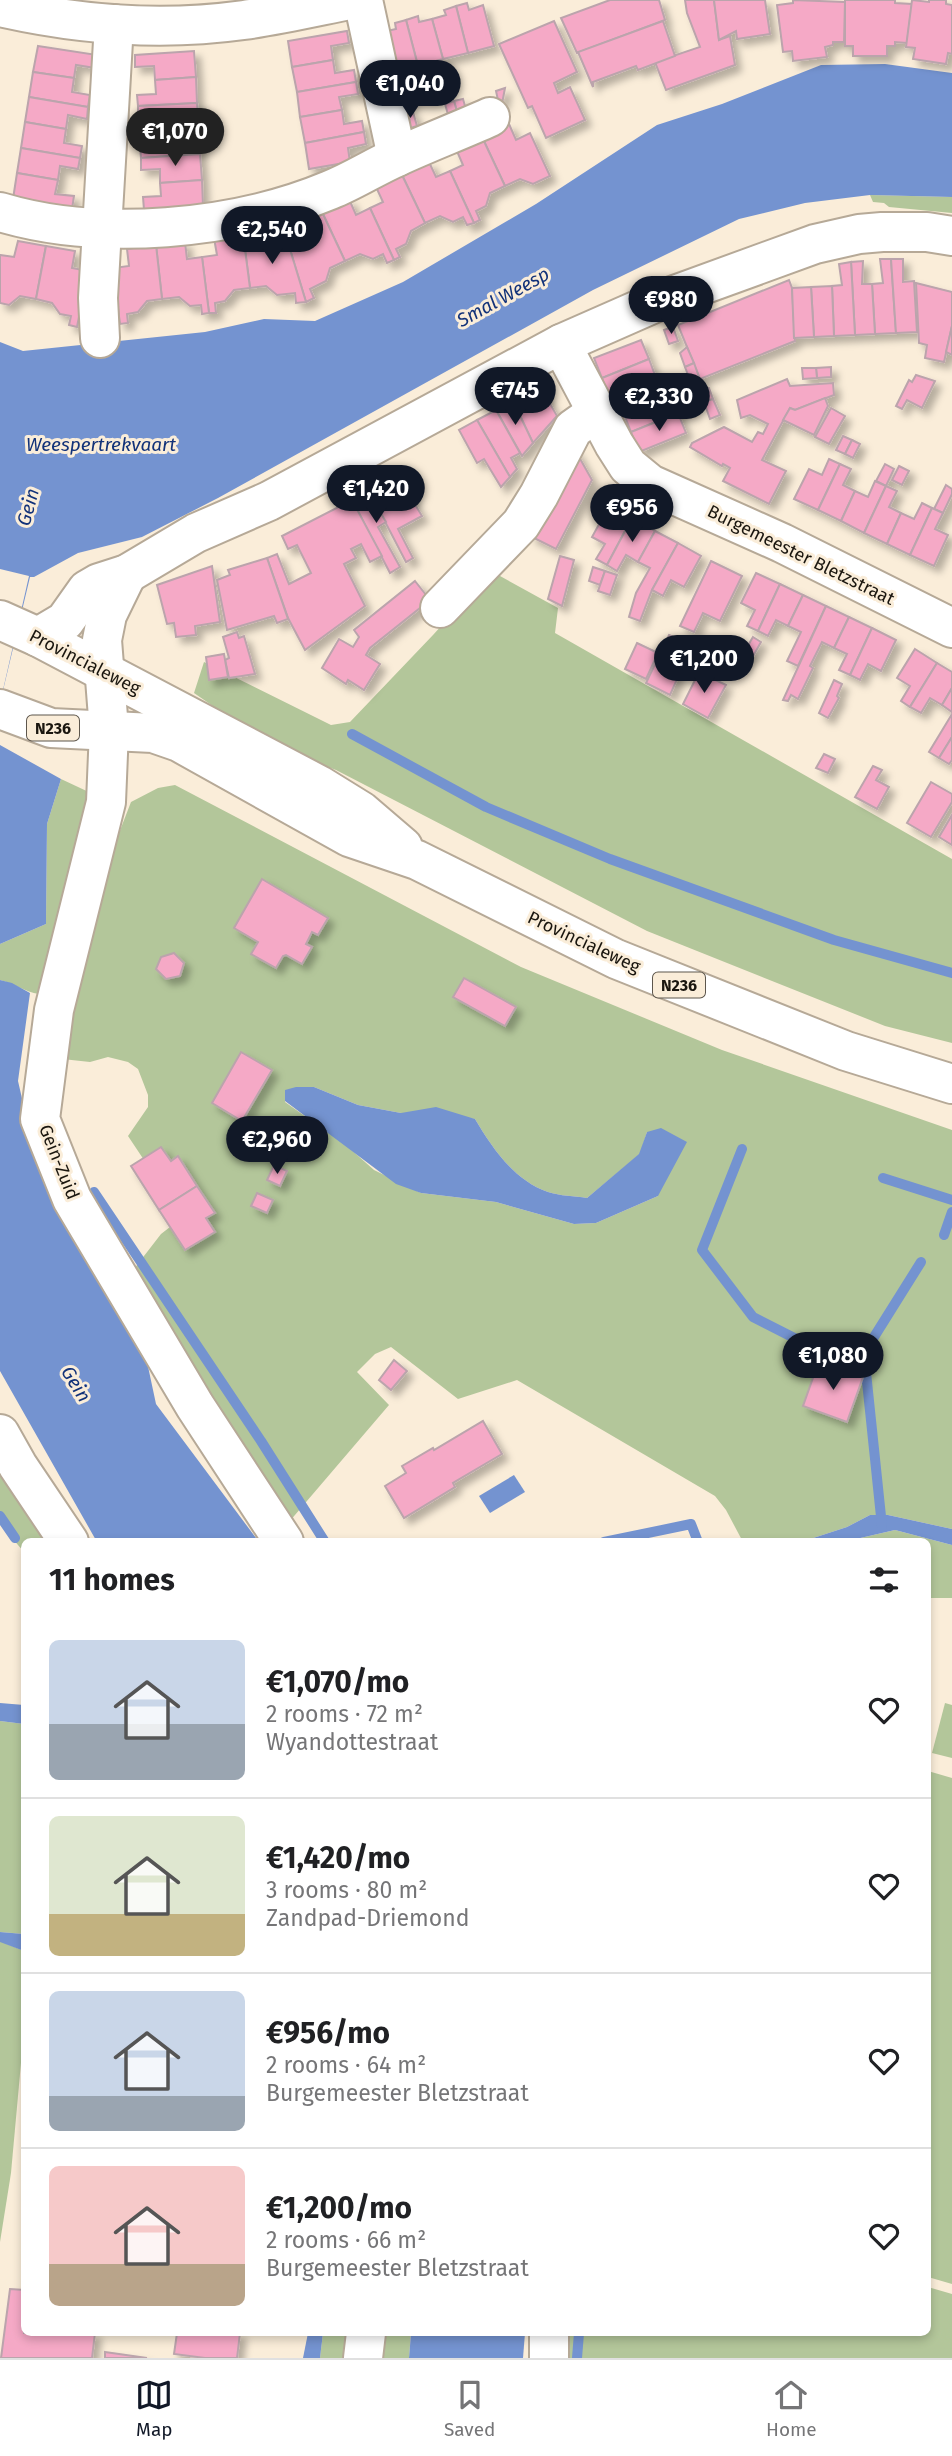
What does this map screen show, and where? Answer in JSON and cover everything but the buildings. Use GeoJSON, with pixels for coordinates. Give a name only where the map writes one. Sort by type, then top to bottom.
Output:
{"type":"FeatureCollection","features":[{"type":"Feature","properties":{"kind":"street"},"geometry":{"type":"LineString","coordinates":[[0,7],[35,15],[94,15],[177,24],[243,20],[349,0]]}},
{"type":"Feature","properties":{"kind":"street"},"geometry":{"type":"LineString","coordinates":[[363,0],[397,157]]}},
{"type":"Feature","properties":{"kind":"street"},"geometry":{"type":"LineString","coordinates":[[94,15],[103,229],[98,298],[100,338]]}},
{"type":"Feature","properties":{"kind":"street"},"geometry":{"type":"LineString","coordinates":[[0,212],[27,220],[103,229],[194,225],[261,213],[329,190],[490,117]]}},
{"type":"Feature","properties":{"kind":"street"},"geometry":{"type":"LineString","coordinates":[[19,628],[65,621],[87,590],[99,583],[127,574],[196,533],[269,501],[561,344],[661,300],[815,244],[859,234],[927,232],[952,236]]}},
{"type":"Feature","properties":{"kind":"street","name":"Burgemeester Bletzstraat"},"geometry":{"type":"LineString","coordinates":[[561,344],[628,466],[650,484],[782,543],[952,628]]}},
{"type":"Feature","properties":{"kind":"street"},"geometry":{"type":"LineString","coordinates":[[440,608],[521,524],[573,429],[597,412]]}},
{"type":"Feature","properties":{"kind":"street","name":"Gein-Zuid"},"geometry":{"type":"LineString","coordinates":[[127,574],[107,615],[102,640],[108,730],[106,802],[54,1010],[40,1119],[72,1199],[195,1405],[281,1538]]}},
{"type":"Feature","properties":{"kind":"street","name":"Provincialeweg"},"geometry":{"type":"LineString","coordinates":[[19,628],[319,785],[361,811],[418,860]]}},
{"type":"Feature","properties":{"kind":"street","name":"Provincialeweg"},"geometry":{"type":"LineString","coordinates":[[0,709],[51,728],[153,733],[179,743],[349,836],[418,860],[616,959],[846,1051],[952,1084]]}},
{"type":"Feature","properties":{"kind":"street"},"geometry":{"type":"LineString","coordinates":[[0,1434],[66,1538]]}},
{"type":"Feature","properties":{"kind":"street"},"geometry":{"type":"LineString","coordinates":[[363,2358],[366,2336]]}},
{"type":"Feature","properties":{"kind":"street"},"geometry":{"type":"LineString","coordinates":[[549,2336],[549,2358]]}},
{"type":"Feature","properties":{"kind":"green space"},"geometry":{"type":"Polygon","coordinates":[[[870,195],[952,197],[952,213],[889,207],[884,203],[873,202],[870,195]]]}},
{"type":"Feature","properties":{"kind":"green space"},"geometry":{"type":"Polygon","coordinates":[[[491,571],[558,608],[555,633],[952,859],[952,1043],[885,1026],[647,931],[336,770],[271,746],[194,693],[204,662],[331,725],[350,722],[491,571]]]}},
{"type":"Feature","properties":{"kind":"green space"},"geometry":{"type":"Polygon","coordinates":[[[61,779],[93,794],[39,994],[0,980],[0,944],[46,924],[47,824],[61,779]]]}},
{"type":"Feature","properties":{"kind":"green space"},"geometry":{"type":"Polygon","coordinates":[[[175,785],[521,967],[722,1050],[952,1130],[952,1529],[888,1515],[870,1515],[847,1527],[813,1538],[741,1538],[715,1496],[517,1380],[458,1399],[391,1347],[375,1354],[357,1372],[389,1405],[283,1529],[127,1278],[161,1234],[170,1227],[168,1196],[128,1136],[148,1107],[148,1095],[138,1069],[128,1062],[108,1057],[90,1062],[44,1057],[51,1009],[131,802],[158,788],[175,785]],[[314,1087],[285,1091],[285,1102],[347,1146],[374,1170],[421,1193],[496,1202],[574,1224],[596,1223],[658,1196],[647,1132],[640,1154],[587,1198],[548,1192],[525,1180],[505,1162],[475,1119],[401,1113],[358,1105],[314,1087]]]}},
{"type":"Feature","properties":{"kind":"green space"},"geometry":{"type":"Polygon","coordinates":[[[0,1450],[59,1538],[21,1538],[21,1548],[0,1524],[0,1450]]]}},
{"type":"Feature","properties":{"kind":"green space"},"geometry":{"type":"Polygon","coordinates":[[[895,1530],[925,1538],[860,1538],[895,1530]]]}},
{"type":"Feature","properties":{"kind":"green space"},"geometry":{"type":"Polygon","coordinates":[[[931,1539],[952,1545],[952,1598],[931,1598],[931,1539]]]}},
{"type":"Feature","properties":{"kind":"green space"},"geometry":{"type":"Polygon","coordinates":[[[945,1703],[952,1705],[952,1758],[932,1753],[945,1703]]]}},
{"type":"Feature","properties":{"kind":"green space"},"geometry":{"type":"Polygon","coordinates":[[[0,1721],[21,1724],[21,1934],[0,1932],[0,1721]]]}},
{"type":"Feature","properties":{"kind":"green space"},"geometry":{"type":"Polygon","coordinates":[[[931,1772],[952,1778],[952,2284],[931,2278],[931,1772]]]}},
{"type":"Feature","properties":{"kind":"green space"},"geometry":{"type":"Polygon","coordinates":[[[0,1941],[21,1950],[21,2063],[11,2173],[0,2242],[0,1941]]]}},
{"type":"Feature","properties":{"kind":"green space"},"geometry":{"type":"Polygon","coordinates":[[[931,2288],[952,2294],[952,2358],[557,2358],[558,2336],[931,2336],[931,2288]]]}},
{"type":"Feature","properties":{"kind":"green space"},"geometry":{"type":"Polygon","coordinates":[[[323,2336],[354,2336],[351,2358],[320,2358],[323,2336]]]}},
{"type":"Feature","properties":{"kind":"green space"},"geometry":{"type":"Polygon","coordinates":[[[375,2336],[411,2336],[409,2358],[372,2358],[375,2336]]]}},
{"type":"Feature","properties":{"kind":"water","name":"Weespertrekvaart"},"geometry":{"type":"Polygon","coordinates":[[[885,64],[952,73],[952,197],[870,195],[805,203],[739,219],[593,290],[218,498],[142,537],[78,553],[30,577],[0,703],[0,342],[23,351],[205,332],[264,319],[315,321],[403,282],[536,204],[657,125],[722,104],[821,65],[885,64]]]}},
{"type":"Feature","properties":{"kind":"water"},"geometry":{"type":"Polygon","coordinates":[[[0,745],[61,779],[47,824],[46,924],[0,944],[0,745]]]}},
{"type":"Feature","properties":{"kind":"water","name":"Gein"},"geometry":{"type":"Polygon","coordinates":[[[0,980],[30,993],[18,1081],[29,1129],[146,1357],[156,1404],[256,1538],[95,1538],[0,1371],[0,980]]]}},
{"type":"Feature","properties":{"kind":"water"},"geometry":{"type":"Polygon","coordinates":[[[314,1087],[358,1105],[401,1113],[436,1107],[475,1119],[497,1152],[515,1172],[536,1187],[562,1195],[587,1198],[639,1154],[647,1132],[661,1128],[687,1142],[658,1196],[596,1223],[574,1224],[496,1202],[421,1193],[396,1184],[285,1101],[285,1090],[314,1087]]]}},
{"type":"Feature","properties":{"kind":"water"},"geometry":{"type":"Polygon","coordinates":[[[514,1475],[525,1492],[490,1513],[479,1496],[514,1475]]]}},
{"type":"Feature","properties":{"kind":"water"},"geometry":{"type":"Polygon","coordinates":[[[870,1515],[888,1515],[952,1529],[952,1545],[895,1530],[860,1538],[813,1538],[847,1527],[870,1515]]]}},
{"type":"Feature","properties":{"kind":"water"},"geometry":{"type":"Polygon","coordinates":[[[0,1703],[21,1705],[21,1724],[0,1721],[0,1703]]]}},
{"type":"Feature","properties":{"kind":"water"},"geometry":{"type":"Polygon","coordinates":[[[0,1932],[21,1934],[21,1950],[0,1942],[0,1932]]]}},
{"type":"Feature","properties":{"kind":"water"},"geometry":{"type":"Polygon","coordinates":[[[307,2336],[323,2336],[320,2358],[303,2358],[307,2336]]]}},
{"type":"Feature","properties":{"kind":"water"},"geometry":{"type":"Polygon","coordinates":[[[411,2336],[525,2336],[523,2358],[409,2358],[411,2336]]]}},
{"type":"Feature","properties":{"kind":"pier"},"geometry":{"type":"Polygon","coordinates":[[[0,569],[29,576],[0,703],[0,569]]]}},
{"type":"Feature","properties":{"kind":"waterway"},"geometry":{"type":"LineString","coordinates":[[352,734],[486,807],[610,859],[834,940],[952,973]]}},
{"type":"Feature","properties":{"kind":"waterway"},"geometry":{"type":"LineString","coordinates":[[742,1149],[702,1250],[753,1317],[812,1347]]}},
{"type":"Feature","properties":{"kind":"waterway"},"geometry":{"type":"LineString","coordinates":[[883,1178],[952,1200]]}},
{"type":"Feature","properties":{"kind":"waterway"},"geometry":{"type":"LineString","coordinates":[[94,1192],[261,1441],[322,1538]]}},
{"type":"Feature","properties":{"kind":"waterway"},"geometry":{"type":"LineString","coordinates":[[944,1235],[952,1212]]}},
{"type":"Feature","properties":{"kind":"waterway"},"geometry":{"type":"LineString","coordinates":[[882,1526],[864,1353],[921,1262]]}},
{"type":"Feature","properties":{"kind":"waterway"},"geometry":{"type":"LineString","coordinates":[[0,1516],[15,1538]]}},
{"type":"Feature","properties":{"kind":"waterway"},"geometry":{"type":"LineString","coordinates":[[623,1538],[691,1524],[696,1538]]}},
{"type":"Feature","properties":{"kind":"waterway"},"geometry":{"type":"LineString","coordinates":[[577,2358],[579,2336]]}},
{"type":"Feature","properties":{"kind":"water label","name":"Smal Weesp"},"geometry":{"type":"Point","coordinates":[503,297]}}]}
